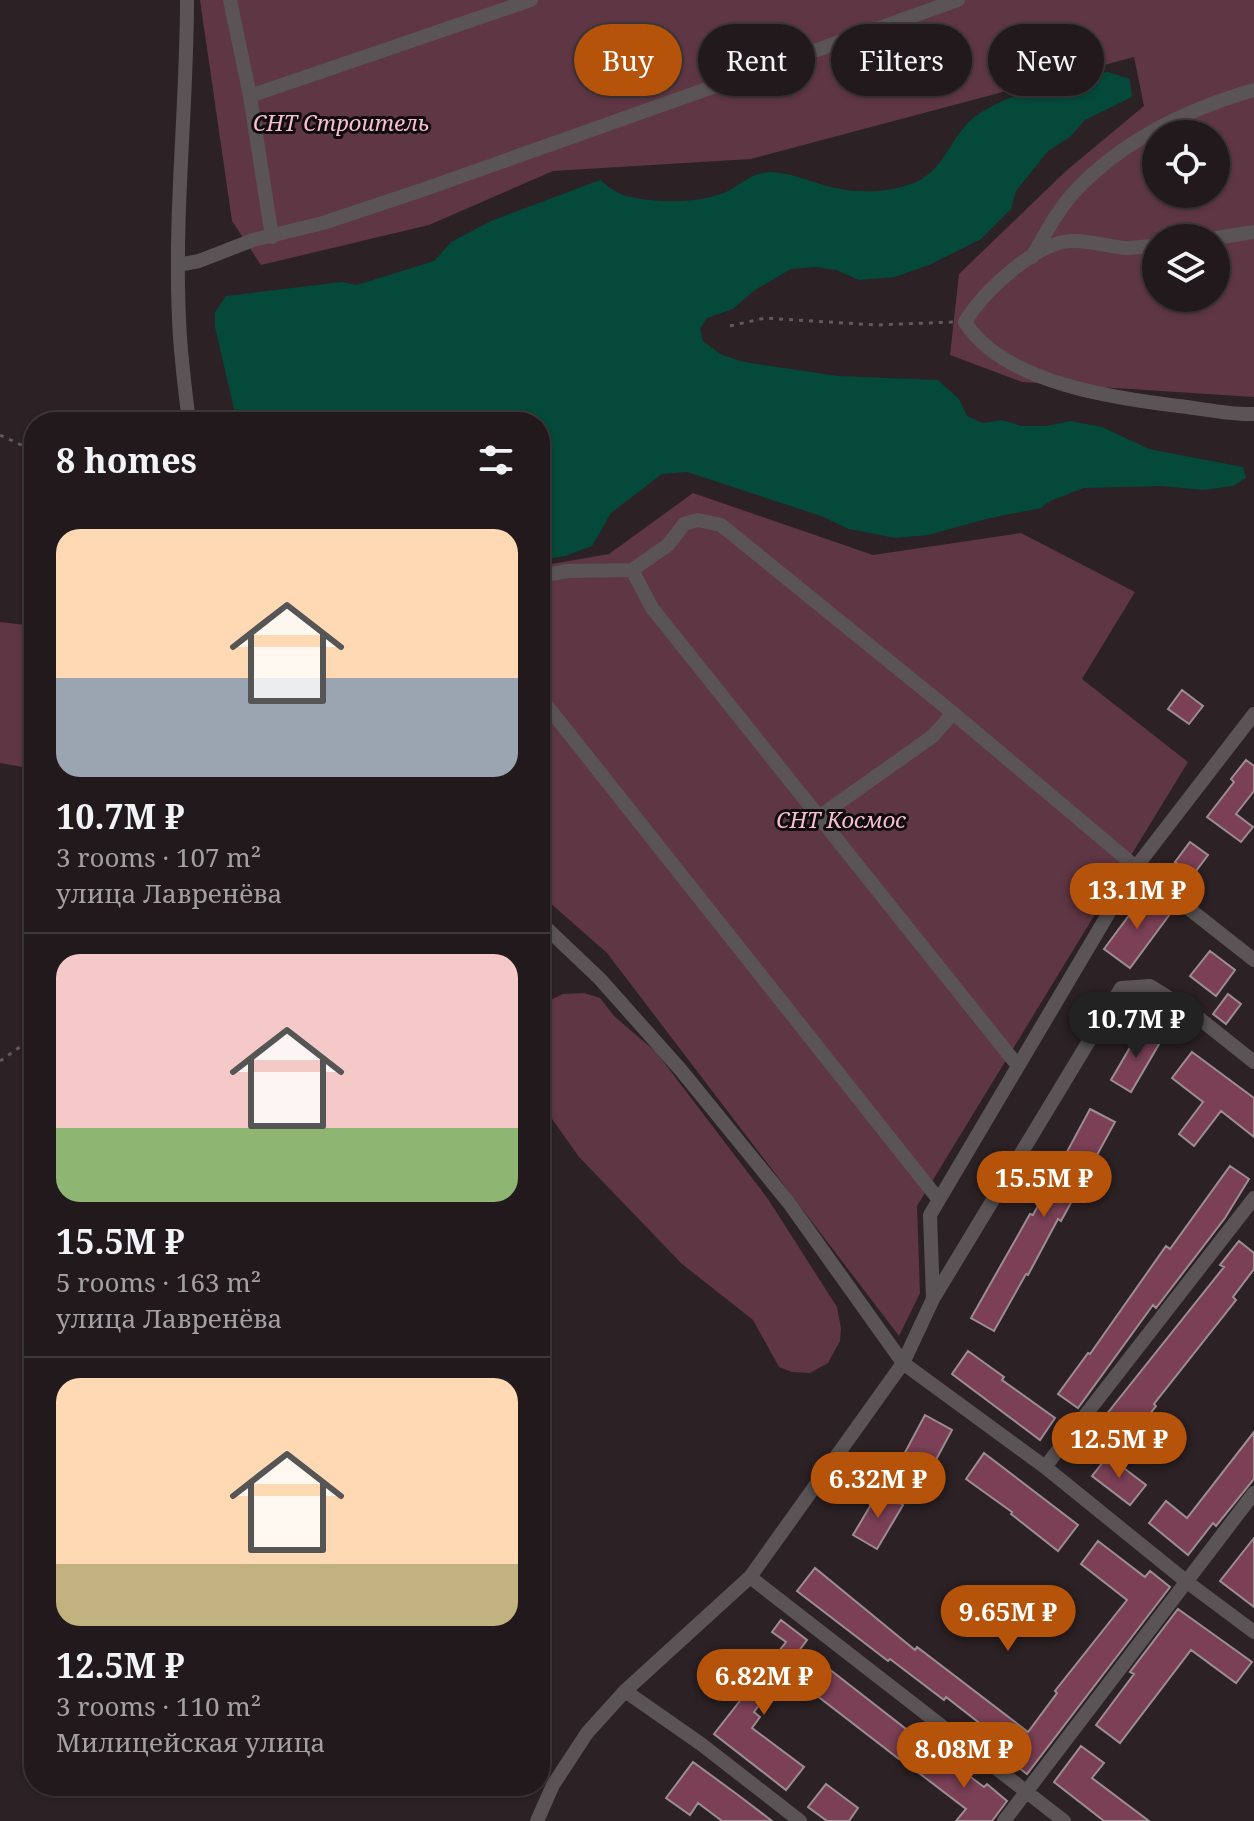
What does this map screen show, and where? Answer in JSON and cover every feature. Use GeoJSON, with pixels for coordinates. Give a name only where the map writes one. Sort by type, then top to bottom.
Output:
{"type":"FeatureCollection","features":[{"type":"Feature","properties":{"kind":"street"},"geometry":{"type":"LineString","coordinates":[[187,0],[178,265],[179,319],[188,412]]}},
{"type":"Feature","properties":{"kind":"street"},"geometry":{"type":"LineString","coordinates":[[230,0],[250,96],[272,237]]}},
{"type":"Feature","properties":{"kind":"street"},"geometry":{"type":"LineString","coordinates":[[250,96],[531,0]]}},
{"type":"Feature","properties":{"kind":"street"},"geometry":{"type":"LineString","coordinates":[[178,265],[199,261],[253,240],[323,223],[422,190],[958,0]]}},
{"type":"Feature","properties":{"kind":"street"},"geometry":{"type":"LineString","coordinates":[[1032,257],[1064,204],[1109,160],[1155,129],[1254,90]]}},
{"type":"Feature","properties":{"kind":"street"},"geometry":{"type":"LineString","coordinates":[[1230,236],[1254,232]]}},
{"type":"Feature","properties":{"kind":"street"},"geometry":{"type":"LineString","coordinates":[[1142,247],[1060,242],[1032,257],[997,283],[975,305],[965,322],[990,351],[1035,375],[1112,396],[1254,414]]}},
{"type":"Feature","properties":{"kind":"street"},"geometry":{"type":"LineString","coordinates":[[550,574],[632,570],[668,545],[684,524],[698,520],[721,525],[953,713],[1136,867],[1254,960]]}},
{"type":"Feature","properties":{"kind":"street"},"geometry":{"type":"LineString","coordinates":[[632,570],[652,608],[1018,1066]]}},
{"type":"Feature","properties":{"kind":"street"},"geometry":{"type":"LineString","coordinates":[[550,710],[939,1200]]}},
{"type":"Feature","properties":{"kind":"street"},"geometry":{"type":"LineString","coordinates":[[820,816],[933,736],[953,713]]}},
{"type":"Feature","properties":{"kind":"street"},"geometry":{"type":"LineString","coordinates":[[933,1299],[930,1215],[1136,867],[1253,717]]}},
{"type":"Feature","properties":{"kind":"street"},"geometry":{"type":"LineString","coordinates":[[550,932],[600,979],[680,1069],[789,1203],[903,1363],[1045,1467],[1254,1632]]}},
{"type":"Feature","properties":{"kind":"street"},"geometry":{"type":"LineString","coordinates":[[550,1796],[572,1753],[625,1691],[750,1577],[903,1363],[933,1299],[1121,988],[1150,986],[1190,1011],[1254,1062]]}},
{"type":"Feature","properties":{"kind":"street"},"geometry":{"type":"LineString","coordinates":[[1045,1467],[1254,1198]]}},
{"type":"Feature","properties":{"kind":"street"},"geometry":{"type":"LineString","coordinates":[[1004,1821],[1254,1493]]}},
{"type":"Feature","properties":{"kind":"street"},"geometry":{"type":"LineString","coordinates":[[750,1577],[1064,1821]]}},
{"type":"Feature","properties":{"kind":"street"},"geometry":{"type":"LineString","coordinates":[[625,1691],[701,1744],[800,1821]]}},
{"type":"Feature","properties":{"kind":"street"},"geometry":{"type":"LineString","coordinates":[[537,1821],[550,1796]]}},
{"type":"Feature","properties":{"kind":"path"},"geometry":{"type":"LineString","coordinates":[[730,326],[765,318],[876,325],[965,322]]}},
{"type":"Feature","properties":{"kind":"path"},"geometry":{"type":"LineString","coordinates":[[0,435],[24,446]]}},
{"type":"Feature","properties":{"kind":"path"},"geometry":{"type":"LineString","coordinates":[[0,1061],[24,1044]]}},
{"type":"Feature","properties":{"kind":"green space","name":"СНТ Строитель"},"geometry":{"type":"Polygon","coordinates":[[[200,0],[1254,0],[1254,397],[1022,382],[950,355],[959,274],[1067,170],[1144,106],[1134,57],[1104,65],[1104,24],[988,24],[988,96],[751,159],[553,171],[429,225],[261,265],[232,221],[200,0]]]}},
{"type":"Feature","properties":{"kind":"green space","name":"СНТ Космос"},"geometry":{"type":"Polygon","coordinates":[[[693,493],[873,555],[1021,533],[1135,592],[1082,679],[1188,762],[917,1206],[920,1293],[899,1336],[607,953],[550,903],[550,564],[609,554],[693,493]]]}},
{"type":"Feature","properties":{"kind":"green space"},"geometry":{"type":"Polygon","coordinates":[[[0,622],[24,625],[24,767],[0,763],[0,622]]]}},
{"type":"Feature","properties":{"kind":"green space"},"geometry":{"type":"Polygon","coordinates":[[[584,993],[600,998],[614,1016],[656,1052],[768,1199],[837,1307],[840,1341],[828,1363],[810,1373],[792,1372],[779,1367],[753,1320],[682,1264],[579,1157],[550,1116],[550,1000],[563,994],[584,993]]]}},
{"type":"Feature","properties":{"kind":"shaded area"},"geometry":{"type":"Polygon","coordinates":[[[1108,72],[1130,79],[1132,97],[1085,120],[1070,137],[1048,151],[1016,191],[1011,209],[981,239],[929,265],[895,277],[859,280],[836,270],[816,267],[791,269],[755,290],[733,309],[707,318],[700,329],[703,341],[722,355],[744,362],[838,376],[938,380],[959,399],[967,416],[983,423],[1002,420],[1021,426],[1047,426],[1070,421],[1102,427],[1149,449],[1243,467],[1246,478],[1233,486],[1203,490],[1161,486],[1084,488],[1050,501],[1041,508],[928,535],[895,538],[849,529],[821,516],[687,472],[662,474],[611,513],[592,546],[550,558],[550,412],[235,412],[215,327],[215,312],[226,296],[342,282],[357,285],[434,261],[451,242],[491,221],[600,180],[626,196],[664,201],[718,195],[765,172],[786,174],[852,191],[899,188],[928,174],[971,120],[1015,96],[1104,96],[1104,73],[1108,72]]]}},
{"type":"Feature","properties":{"kind":"building"},"geometry":{"type":"Polygon","coordinates":[[[1182,690],[1203,706],[1189,724],[1168,709],[1182,690]]]}},
{"type":"Feature","properties":{"kind":"building"},"geometry":{"type":"Polygon","coordinates":[[[1246,760],[1254,766],[1254,791],[1236,814],[1253,827],[1241,842],[1207,817],[1234,782],[1231,779],[1246,760]]]}},
{"type":"Feature","properties":{"kind":"building"},"geometry":{"type":"Polygon","coordinates":[[[1190,842],[1208,855],[1193,875],[1175,862],[1190,842]]]}},
{"type":"Feature","properties":{"kind":"building"},"geometry":{"type":"Polygon","coordinates":[[[1145,894],[1170,914],[1130,968],[1104,949],[1145,894]]]}},
{"type":"Feature","properties":{"kind":"building"},"geometry":{"type":"Polygon","coordinates":[[[1210,951],[1235,970],[1216,996],[1190,976],[1210,951]]]}},
{"type":"Feature","properties":{"kind":"building"},"geometry":{"type":"Polygon","coordinates":[[[1228,994],[1241,1004],[1226,1024],[1213,1014],[1228,994]]]}},
{"type":"Feature","properties":{"kind":"building"},"geometry":{"type":"Polygon","coordinates":[[[1142,1027],[1162,1039],[1131,1092],[1111,1080],[1142,1027]]]}},
{"type":"Feature","properties":{"kind":"building"},"geometry":{"type":"Polygon","coordinates":[[[1192,1052],[1254,1098],[1254,1137],[1221,1111],[1194,1146],[1179,1134],[1203,1102],[1172,1078],[1192,1052]]]}},
{"type":"Feature","properties":{"kind":"building"},"geometry":{"type":"Polygon","coordinates":[[[1090,1109],[1115,1122],[1061,1221],[1058,1219],[994,1331],[971,1318],[1030,1214],[1033,1215],[1090,1109]]]}},
{"type":"Feature","properties":{"kind":"building"},"geometry":{"type":"Polygon","coordinates":[[[1230,1166],[1249,1179],[1225,1218],[1156,1308],[1153,1305],[1078,1408],[1058,1394],[1166,1246],[1170,1249],[1230,1166]]]}},
{"type":"Feature","properties":{"kind":"building"},"geometry":{"type":"Polygon","coordinates":[[[1239,1241],[1254,1253],[1254,1269],[1233,1297],[1236,1300],[1125,1446],[1098,1425],[1224,1267],[1220,1265],[1239,1241]]]}},
{"type":"Feature","properties":{"kind":"building"},"geometry":{"type":"Polygon","coordinates":[[[968,1351],[1055,1418],[1040,1440],[952,1374],[968,1351]]]}},
{"type":"Feature","properties":{"kind":"building"},"geometry":{"type":"Polygon","coordinates":[[[925,1415],[952,1430],[929,1473],[902,1458],[925,1415]]]}},
{"type":"Feature","properties":{"kind":"building"},"geometry":{"type":"Polygon","coordinates":[[[1254,1432],[1254,1479],[1188,1555],[1149,1523],[1166,1501],[1187,1518],[1254,1432]]]}},
{"type":"Feature","properties":{"kind":"building"},"geometry":{"type":"Polygon","coordinates":[[[984,1453],[1078,1525],[1058,1551],[966,1479],[984,1453]]]}},
{"type":"Feature","properties":{"kind":"building"},"geometry":{"type":"Polygon","coordinates":[[[1108,1456],[1146,1485],[1130,1505],[1092,1476],[1108,1456]]]}},
{"type":"Feature","properties":{"kind":"building"},"geometry":{"type":"Polygon","coordinates":[[[879,1491],[903,1505],[877,1549],[853,1535],[879,1491]]]}},
{"type":"Feature","properties":{"kind":"building"},"geometry":{"type":"Polygon","coordinates":[[[1254,1538],[1254,1607],[1220,1581],[1254,1538]]]}},
{"type":"Feature","properties":{"kind":"building"},"geometry":{"type":"Polygon","coordinates":[[[1098,1541],[1145,1577],[1150,1571],[1170,1587],[1027,1774],[1007,1759],[1014,1750],[946,1697],[944,1700],[890,1659],[888,1661],[797,1591],[815,1568],[915,1650],[917,1647],[1028,1732],[1057,1693],[1055,1691],[1127,1600],[1081,1564],[1098,1541]]]}},
{"type":"Feature","properties":{"kind":"building"},"geometry":{"type":"Polygon","coordinates":[[[1178,1609],[1252,1662],[1236,1683],[1191,1650],[1120,1743],[1096,1725],[1134,1674],[1130,1672],[1178,1609]]]}},
{"type":"Feature","properties":{"kind":"building"},"geometry":{"type":"Polygon","coordinates":[[[781,1620],[807,1640],[754,1712],[760,1717],[752,1728],[804,1767],[786,1790],[714,1734],[786,1642],[772,1632],[781,1620]]]}},
{"type":"Feature","properties":{"kind":"building"},"geometry":{"type":"Polygon","coordinates":[[[824,1665],[915,1736],[899,1759],[807,1688],[824,1665]]]}},
{"type":"Feature","properties":{"kind":"building"},"geometry":{"type":"Polygon","coordinates":[[[1081,1746],[1104,1763],[1092,1778],[1149,1821],[1104,1821],[1054,1782],[1081,1746]]]}},
{"type":"Feature","properties":{"kind":"building"},"geometry":{"type":"Polygon","coordinates":[[[936,1751],[1007,1801],[992,1821],[956,1821],[966,1809],[919,1773],[936,1751]]]}},
{"type":"Feature","properties":{"kind":"building"},"geometry":{"type":"Polygon","coordinates":[[[693,1762],[772,1821],[722,1821],[698,1803],[690,1815],[666,1798],[693,1762]]]}},
{"type":"Feature","properties":{"kind":"building"},"geometry":{"type":"Polygon","coordinates":[[[826,1784],[858,1808],[849,1821],[827,1821],[808,1807],[826,1784]]]}}]}
